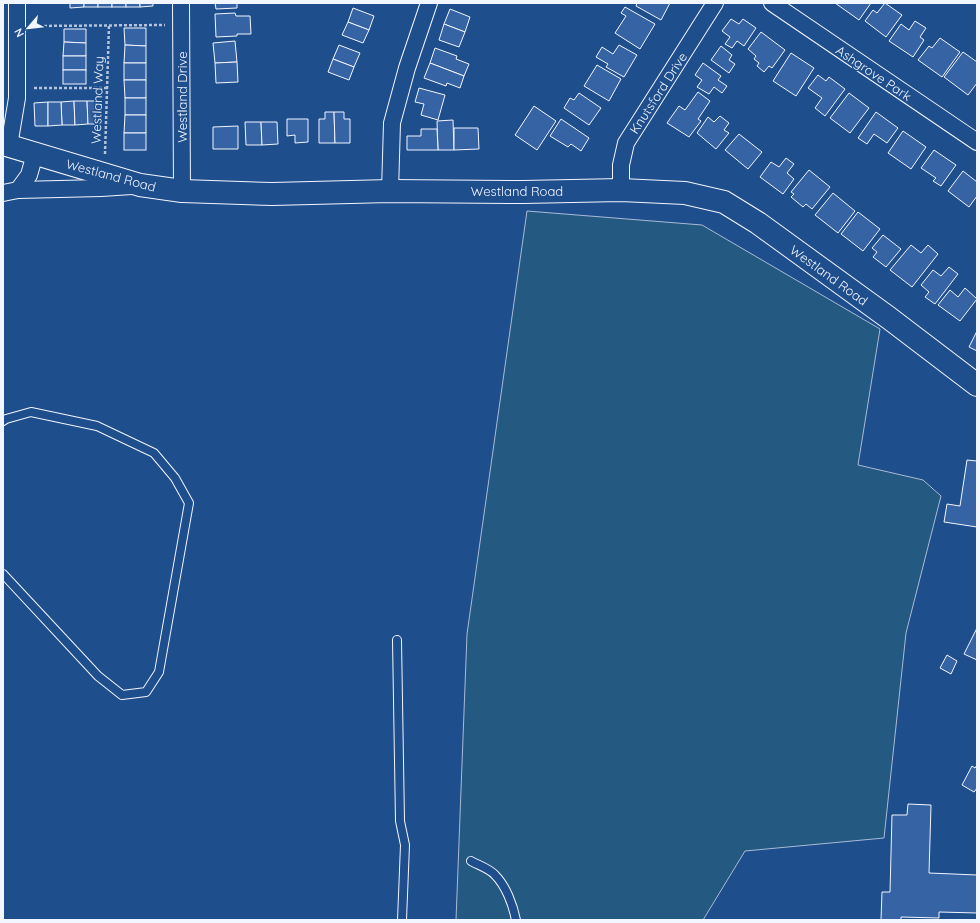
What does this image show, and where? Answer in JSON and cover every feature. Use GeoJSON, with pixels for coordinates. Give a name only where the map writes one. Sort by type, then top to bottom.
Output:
{"type":"FeatureCollection","features":[{"type":"Feature","properties":{"kind":"street"},"geometry":{"type":"LineString","coordinates":[[6,145],[18,98],[17,3]]}},
{"type":"Feature","properties":{"kind":"street","name":"Westland Drive"},"geometry":{"type":"LineString","coordinates":[[181,3],[182,191]]}},
{"type":"Feature","properties":{"kind":"street"},"geometry":{"type":"LineString","coordinates":[[390,191],[392,123],[407,68],[429,3]]}},
{"type":"Feature","properties":{"kind":"street","name":"Knutsford Drive"},"geometry":{"type":"LineString","coordinates":[[622,190],[621,165],[626,143],[715,3]]}},
{"type":"Feature","properties":{"kind":"street","name":"Ashgrove Park"},"geometry":{"type":"LineString","coordinates":[[772,3],[977,142]]}},
{"type":"Feature","properties":{"kind":"street","name":"Westland Road"},"geometry":{"type":"LineString","coordinates":[[6,145],[140,185],[182,191],[272,194],[390,191],[523,192],[622,190],[685,193],[724,202],[758,223],[889,318],[977,385]]}},
{"type":"Feature","properties":{"kind":"street"},"geometry":{"type":"LineString","coordinates":[[10,192],[29,175],[35,154]]}},
{"type":"Feature","properties":{"kind":"street"},"geometry":{"type":"LineString","coordinates":[[10,192],[140,185]]}},
{"type":"Feature","properties":{"kind":"lane"},"geometry":{"type":"LineString","coordinates":[[3,421],[31,412],[97,426],[154,452],[174,478],[189,503],[158,672],[146,692],[122,695],[104,681],[44,620],[3,574]]}},
{"type":"Feature","properties":{"kind":"lane"},"geometry":{"type":"LineString","coordinates":[[397,640],[400,822],[405,845],[402,920]]}},
{"type":"Feature","properties":{"kind":"lane"},"geometry":{"type":"LineString","coordinates":[[471,860],[495,874],[504,886],[514,910],[516,920]]}},
{"type":"Feature","properties":{"kind":"path","name":"Westland Way"},"geometry":{"type":"LineString","coordinates":[[104,175],[109,25]]}},
{"type":"Feature","properties":{"kind":"path"},"geometry":{"type":"LineString","coordinates":[[17,26],[181,25]]}},
{"type":"Feature","properties":{"kind":"path"},"geometry":{"type":"LineString","coordinates":[[17,88],[107,88]]}},
{"type":"Feature","properties":{"kind":"shaded area"},"geometry":{"type":"Polygon","coordinates":[[[527,211],[702,225],[880,329],[858,465],[923,480],[941,496],[906,633],[884,838],[745,851],[703,920],[456,920],[467,634],[527,211]]]}},
{"type":"Feature","properties":{"kind":"building"},"geometry":{"type":"Polygon","coordinates":[[[70,3],[84,3],[84,7],[70,8],[70,3]]]}},
{"type":"Feature","properties":{"kind":"building"},"geometry":{"type":"Polygon","coordinates":[[[84,3],[98,3],[98,7],[84,7],[84,3]]]}},
{"type":"Feature","properties":{"kind":"building"},"geometry":{"type":"Polygon","coordinates":[[[98,3],[112,3],[112,7],[98,7],[98,3]]]}},
{"type":"Feature","properties":{"kind":"building"},"geometry":{"type":"Polygon","coordinates":[[[112,3],[126,3],[126,7],[112,7],[112,3]]]}},
{"type":"Feature","properties":{"kind":"building"},"geometry":{"type":"Polygon","coordinates":[[[126,3],[140,3],[140,7],[126,7],[126,3]]]}},
{"type":"Feature","properties":{"kind":"building"},"geometry":{"type":"Polygon","coordinates":[[[140,3],[153,3],[153,6],[140,7],[140,3]]]}},
{"type":"Feature","properties":{"kind":"building"},"geometry":{"type":"Polygon","coordinates":[[[215,3],[237,3],[237,8],[216,9],[215,3]]]}},
{"type":"Feature","properties":{"kind":"building"},"geometry":{"type":"Polygon","coordinates":[[[637,3],[670,3],[661,20],[636,6],[637,3]]]}},
{"type":"Feature","properties":{"kind":"building"},"geometry":{"type":"Polygon","coordinates":[[[835,3],[871,3],[859,20],[835,3]]]}},
{"type":"Feature","properties":{"kind":"building"},"geometry":{"type":"Polygon","coordinates":[[[885,3],[902,15],[886,37],[865,21],[873,10],[877,13],[885,3]]]}},
{"type":"Feature","properties":{"kind":"building"},"geometry":{"type":"Polygon","coordinates":[[[625,7],[655,24],[640,49],[615,33],[626,16],[621,13],[625,7]]]}},
{"type":"Feature","properties":{"kind":"building"},"geometry":{"type":"Polygon","coordinates":[[[353,8],[374,16],[369,30],[348,22],[353,8]]]}},
{"type":"Feature","properties":{"kind":"building"},"geometry":{"type":"Polygon","coordinates":[[[450,9],[470,17],[465,32],[444,24],[450,9]]]}},
{"type":"Feature","properties":{"kind":"building"},"geometry":{"type":"Polygon","coordinates":[[[235,13],[236,16],[250,16],[251,34],[216,37],[215,14],[235,13]]]}},
{"type":"Feature","properties":{"kind":"building"},"geometry":{"type":"Polygon","coordinates":[[[731,19],[739,24],[743,19],[756,28],[744,46],[737,41],[732,48],[725,44],[730,37],[722,31],[731,19]]]}},
{"type":"Feature","properties":{"kind":"building"},"geometry":{"type":"Polygon","coordinates":[[[915,21],[926,28],[920,37],[924,40],[913,57],[889,41],[901,24],[909,30],[915,21]]]}},
{"type":"Feature","properties":{"kind":"building"},"geometry":{"type":"Polygon","coordinates":[[[348,22],[369,30],[363,43],[342,35],[348,22]]]}},
{"type":"Feature","properties":{"kind":"building"},"geometry":{"type":"Polygon","coordinates":[[[444,24],[465,32],[459,47],[439,40],[444,24]]]}},
{"type":"Feature","properties":{"kind":"building"},"geometry":{"type":"Polygon","coordinates":[[[124,28],[146,28],[146,46],[125,45],[124,28]]]}},
{"type":"Feature","properties":{"kind":"building"},"geometry":{"type":"Polygon","coordinates":[[[64,29],[86,29],[86,43],[64,42],[64,29]]]}},
{"type":"Feature","properties":{"kind":"building"},"geometry":{"type":"Polygon","coordinates":[[[761,32],[785,50],[772,68],[769,66],[764,72],[757,66],[759,63],[754,59],[756,56],[748,49],[761,32]]]}},
{"type":"Feature","properties":{"kind":"building"},"geometry":{"type":"Polygon","coordinates":[[[940,38],[960,52],[942,77],[918,60],[929,46],[932,48],[940,38]]]}},
{"type":"Feature","properties":{"kind":"building"},"geometry":{"type":"Polygon","coordinates":[[[235,41],[237,62],[215,63],[213,43],[235,41]]]}},
{"type":"Feature","properties":{"kind":"building"},"geometry":{"type":"Polygon","coordinates":[[[64,42],[86,43],[86,56],[63,56],[64,42]]]}},
{"type":"Feature","properties":{"kind":"building"},"geometry":{"type":"Polygon","coordinates":[[[125,45],[146,46],[146,63],[124,63],[125,45]]]}},
{"type":"Feature","properties":{"kind":"building"},"geometry":{"type":"Polygon","coordinates":[[[339,45],[360,53],[354,67],[333,59],[339,45]]]}},
{"type":"Feature","properties":{"kind":"building"},"geometry":{"type":"Polygon","coordinates":[[[619,45],[637,55],[624,77],[606,67],[608,64],[596,57],[602,47],[613,54],[619,45]]]}},
{"type":"Feature","properties":{"kind":"building"},"geometry":{"type":"Polygon","coordinates":[[[721,46],[732,55],[729,60],[735,64],[729,73],[711,60],[721,46]]]}},
{"type":"Feature","properties":{"kind":"building"},"geometry":{"type":"Polygon","coordinates":[[[435,48],[457,56],[456,59],[469,64],[464,76],[430,63],[435,48]]]}},
{"type":"Feature","properties":{"kind":"building"},"geometry":{"type":"Polygon","coordinates":[[[963,52],[977,62],[977,83],[968,95],[944,77],[963,52]]]}},
{"type":"Feature","properties":{"kind":"building"},"geometry":{"type":"Polygon","coordinates":[[[791,53],[814,68],[796,96],[773,81],[791,53]]]}},
{"type":"Feature","properties":{"kind":"building"},"geometry":{"type":"Polygon","coordinates":[[[63,56],[86,56],[86,70],[63,70],[63,56]]]}},
{"type":"Feature","properties":{"kind":"building"},"geometry":{"type":"Polygon","coordinates":[[[333,59],[354,67],[349,80],[328,72],[333,59]]]}},
{"type":"Feature","properties":{"kind":"building"},"geometry":{"type":"Polygon","coordinates":[[[237,62],[238,82],[216,83],[215,63],[237,62]]]}},
{"type":"Feature","properties":{"kind":"building"},"geometry":{"type":"Polygon","coordinates":[[[124,63],[146,63],[146,80],[124,80],[124,63]]]}},
{"type":"Feature","properties":{"kind":"building"},"geometry":{"type":"Polygon","coordinates":[[[430,63],[464,76],[460,88],[447,83],[446,86],[424,78],[430,63]]]}},
{"type":"Feature","properties":{"kind":"building"},"geometry":{"type":"Polygon","coordinates":[[[703,63],[721,76],[718,80],[727,86],[722,93],[714,87],[709,94],[697,87],[702,80],[695,75],[703,63]]]}},
{"type":"Feature","properties":{"kind":"building"},"geometry":{"type":"Polygon","coordinates":[[[597,65],[621,79],[609,101],[584,86],[597,65]]]}},
{"type":"Feature","properties":{"kind":"building"},"geometry":{"type":"Polygon","coordinates":[[[63,70],[86,70],[86,84],[63,84],[63,70]]]}},
{"type":"Feature","properties":{"kind":"building"},"geometry":{"type":"Polygon","coordinates":[[[818,75],[826,81],[829,77],[845,89],[825,116],[815,108],[822,98],[808,88],[818,75]]]}},
{"type":"Feature","properties":{"kind":"building"},"geometry":{"type":"Polygon","coordinates":[[[124,80],[146,80],[146,98],[125,98],[124,80]]]}},
{"type":"Feature","properties":{"kind":"building"},"geometry":{"type":"Polygon","coordinates":[[[419,88],[445,95],[438,120],[421,115],[424,104],[415,102],[419,88]]]}},
{"type":"Feature","properties":{"kind":"building"},"geometry":{"type":"Polygon","coordinates":[[[698,92],[710,101],[698,119],[701,121],[689,137],[667,123],[679,106],[685,110],[698,92]]]}},
{"type":"Feature","properties":{"kind":"building"},"geometry":{"type":"Polygon","coordinates":[[[579,93],[601,108],[589,125],[564,108],[570,98],[574,100],[579,93]]]}},
{"type":"Feature","properties":{"kind":"building"},"geometry":{"type":"Polygon","coordinates":[[[849,93],[869,108],[850,133],[830,118],[849,93]]]}},
{"type":"Feature","properties":{"kind":"building"},"geometry":{"type":"Polygon","coordinates":[[[125,98],[146,98],[146,115],[125,115],[125,98]]]}},
{"type":"Feature","properties":{"kind":"building"},"geometry":{"type":"Polygon","coordinates":[[[74,101],[75,125],[62,125],[61,102],[74,101]]]}},
{"type":"Feature","properties":{"kind":"building"},"geometry":{"type":"Polygon","coordinates":[[[74,101],[87,101],[88,124],[75,125],[74,101]]]}},
{"type":"Feature","properties":{"kind":"building"},"geometry":{"type":"Polygon","coordinates":[[[87,101],[101,101],[101,124],[88,124],[87,101]]]}},
{"type":"Feature","properties":{"kind":"building"},"geometry":{"type":"Polygon","coordinates":[[[48,102],[48,126],[35,126],[34,103],[48,102]]]}},
{"type":"Feature","properties":{"kind":"building"},"geometry":{"type":"Polygon","coordinates":[[[48,102],[61,102],[62,125],[48,126],[48,102]]]}},
{"type":"Feature","properties":{"kind":"building"},"geometry":{"type":"Polygon","coordinates":[[[534,106],[556,121],[537,150],[515,135],[534,106]]]}},
{"type":"Feature","properties":{"kind":"building"},"geometry":{"type":"Polygon","coordinates":[[[325,112],[334,112],[335,143],[319,143],[319,119],[325,119],[325,112]]]}},
{"type":"Feature","properties":{"kind":"building"},"geometry":{"type":"Polygon","coordinates":[[[334,112],[344,112],[344,119],[350,119],[350,143],[335,143],[334,112]]]}},
{"type":"Feature","properties":{"kind":"building"},"geometry":{"type":"Polygon","coordinates":[[[876,112],[898,128],[887,143],[874,134],[867,144],[858,138],[876,112]]]}},
{"type":"Feature","properties":{"kind":"building"},"geometry":{"type":"Polygon","coordinates":[[[125,115],[146,115],[146,133],[124,133],[125,115]]]}},
{"type":"Feature","properties":{"kind":"building"},"geometry":{"type":"Polygon","coordinates":[[[720,116],[729,123],[724,130],[729,133],[716,149],[697,133],[708,117],[714,122],[720,116]]]}},
{"type":"Feature","properties":{"kind":"building"},"geometry":{"type":"Polygon","coordinates":[[[287,119],[308,119],[308,142],[295,143],[295,135],[287,136],[287,119]]]}},
{"type":"Feature","properties":{"kind":"building"},"geometry":{"type":"Polygon","coordinates":[[[561,119],[589,138],[581,151],[571,144],[568,147],[550,136],[561,119]]]}},
{"type":"Feature","properties":{"kind":"building"},"geometry":{"type":"Polygon","coordinates":[[[453,120],[454,150],[438,150],[437,121],[453,120]]]}},
{"type":"Feature","properties":{"kind":"building"},"geometry":{"type":"Polygon","coordinates":[[[245,122],[261,122],[262,145],[246,145],[245,122]]]}},
{"type":"Feature","properties":{"kind":"building"},"geometry":{"type":"Polygon","coordinates":[[[261,122],[277,122],[278,144],[262,145],[261,122]]]}},
{"type":"Feature","properties":{"kind":"building"},"geometry":{"type":"Polygon","coordinates":[[[238,126],[238,149],[213,149],[213,127],[238,126]]]}},
{"type":"Feature","properties":{"kind":"building"},"geometry":{"type":"Polygon","coordinates":[[[454,128],[478,128],[479,149],[454,150],[454,128]]]}},
{"type":"Feature","properties":{"kind":"building"},"geometry":{"type":"Polygon","coordinates":[[[421,129],[437,129],[438,150],[407,150],[407,136],[421,136],[421,129]]]}},
{"type":"Feature","properties":{"kind":"building"},"geometry":{"type":"Polygon","coordinates":[[[903,131],[926,147],[911,169],[888,153],[903,131]]]}},
{"type":"Feature","properties":{"kind":"building"},"geometry":{"type":"Polygon","coordinates":[[[124,133],[146,133],[146,150],[124,150],[124,133]]]}},
{"type":"Feature","properties":{"kind":"building"},"geometry":{"type":"Polygon","coordinates":[[[739,134],[762,152],[748,169],[725,150],[739,134]]]}},
{"type":"Feature","properties":{"kind":"building"},"geometry":{"type":"Polygon","coordinates":[[[934,150],[956,165],[941,186],[933,181],[936,178],[921,168],[934,150]]]}},
{"type":"Feature","properties":{"kind":"building"},"geometry":{"type":"Polygon","coordinates":[[[786,158],[794,164],[787,173],[794,179],[783,194],[760,177],[771,162],[779,167],[786,158]]]}},
{"type":"Feature","properties":{"kind":"building"},"geometry":{"type":"Polygon","coordinates":[[[809,170],[830,187],[812,209],[806,204],[803,207],[791,197],[794,194],[791,192],[809,170]]]}},
{"type":"Feature","properties":{"kind":"building"},"geometry":{"type":"Polygon","coordinates":[[[963,171],[977,182],[977,196],[969,207],[948,191],[963,171]]]}},
{"type":"Feature","properties":{"kind":"building"},"geometry":{"type":"Polygon","coordinates":[[[833,193],[855,211],[838,233],[815,215],[833,193]]]}},
{"type":"Feature","properties":{"kind":"building"},"geometry":{"type":"Polygon","coordinates":[[[858,212],[880,229],[863,251],[841,234],[858,212]]]}},
{"type":"Feature","properties":{"kind":"building"},"geometry":{"type":"Polygon","coordinates":[[[883,235],[901,249],[886,267],[873,257],[877,252],[872,248],[883,235]]]}},
{"type":"Feature","properties":{"kind":"building"},"geometry":{"type":"Polygon","coordinates":[[[911,245],[921,253],[928,245],[938,254],[912,287],[890,270],[911,245]]]}},
{"type":"Feature","properties":{"kind":"building"},"geometry":{"type":"Polygon","coordinates":[[[949,267],[958,274],[935,304],[925,297],[929,292],[921,285],[933,270],[941,276],[949,267]]]}},
{"type":"Feature","properties":{"kind":"building"},"geometry":{"type":"Polygon","coordinates":[[[965,288],[977,299],[960,321],[938,305],[950,290],[958,297],[965,288]]]}},
{"type":"Feature","properties":{"kind":"building"},"geometry":{"type":"Polygon","coordinates":[[[977,331],[977,351],[969,347],[977,331]]]}},
{"type":"Feature","properties":{"kind":"building"},"geometry":{"type":"Polygon","coordinates":[[[967,460],[977,461],[977,527],[944,522],[947,504],[960,506],[967,460]]]}},
{"type":"Feature","properties":{"kind":"building"},"geometry":{"type":"Polygon","coordinates":[[[977,628],[977,660],[964,654],[977,628]]]}},
{"type":"Feature","properties":{"kind":"building"},"geometry":{"type":"Polygon","coordinates":[[[947,655],[957,661],[951,674],[940,668],[947,655]]]}},
{"type":"Feature","properties":{"kind":"building"},"geometry":{"type":"Polygon","coordinates":[[[977,765],[977,788],[974,792],[962,785],[972,766],[975,768],[977,765]]]}},
{"type":"Feature","properties":{"kind":"building"},"geometry":{"type":"Polygon","coordinates":[[[908,804],[931,805],[929,873],[977,875],[977,913],[939,912],[939,918],[901,917],[901,920],[881,920],[882,892],[890,892],[892,815],[907,815],[908,804]]]}}]}
